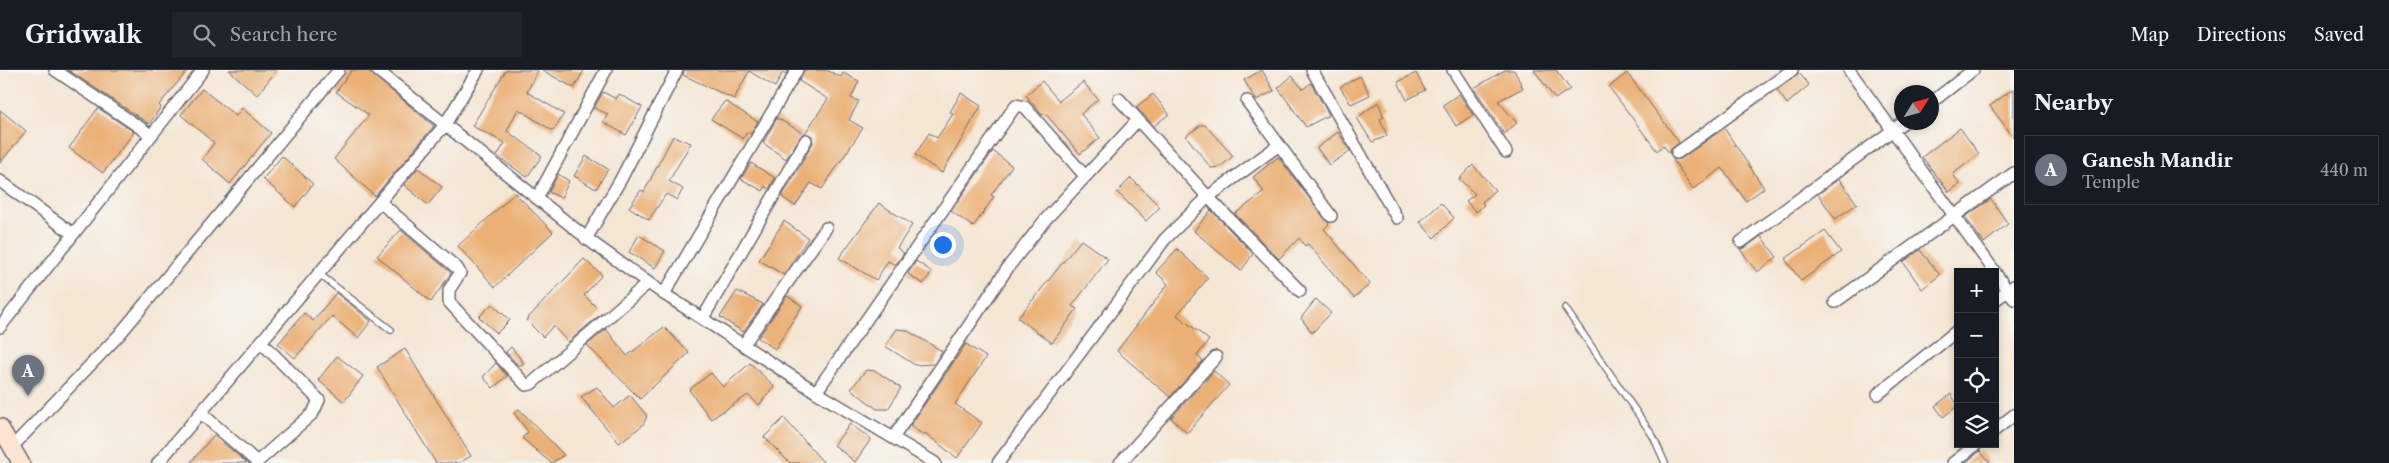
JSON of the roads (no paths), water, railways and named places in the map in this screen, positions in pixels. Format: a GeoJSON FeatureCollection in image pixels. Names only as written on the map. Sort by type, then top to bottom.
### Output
{"type":"FeatureCollection","features":[{"type":"Feature","properties":{"kind":"street"},"geometry":{"type":"LineString","coordinates":[[55,70],[151,135]]}},
{"type":"Feature","properties":{"kind":"street"},"geometry":{"type":"LineString","coordinates":[[12,447],[57,403],[119,335],[339,70]]}},
{"type":"Feature","properties":{"kind":"street"},"geometry":{"type":"LineString","coordinates":[[377,70],[391,75],[444,126],[537,198],[586,239],[664,294],[816,392],[935,463]]}},
{"type":"Feature","properties":{"kind":"street"},"geometry":{"type":"LineString","coordinates":[[158,463],[444,126],[478,70]]}},
{"type":"Feature","properties":{"kind":"street"},"geometry":{"type":"LineString","coordinates":[[537,198],[606,70]]}},
{"type":"Feature","properties":{"kind":"street"},"geometry":{"type":"LineString","coordinates":[[586,239],[621,179],[677,70]]}},
{"type":"Feature","properties":{"kind":"street"},"geometry":{"type":"LineString","coordinates":[[664,294],[797,70]]}},
{"type":"Feature","properties":{"kind":"street"},"geometry":{"type":"LineString","coordinates":[[1312,70],[1397,218]]}},
{"type":"Feature","properties":{"kind":"street"},"geometry":{"type":"LineString","coordinates":[[1453,70],[1506,152]]}},
{"type":"Feature","properties":{"kind":"street"},"geometry":{"type":"LineString","coordinates":[[1677,153],[1792,70]]}},
{"type":"Feature","properties":{"kind":"street"},"geometry":{"type":"LineString","coordinates":[[1849,70],[1992,268]]}},
{"type":"Feature","properties":{"kind":"street"},"geometry":{"type":"LineString","coordinates":[[1939,97],[1973,70]]}},
{"type":"Feature","properties":{"kind":"street"},"geometry":{"type":"LineString","coordinates":[[0,327],[201,71]]}},
{"type":"Feature","properties":{"kind":"street"},"geometry":{"type":"LineString","coordinates":[[1119,98],[1208,197],[1300,291]]}},
{"type":"Feature","properties":{"kind":"street"},"geometry":{"type":"LineString","coordinates":[[1247,101],[1331,216]]}},
{"type":"Feature","properties":{"kind":"street"},"geometry":{"type":"LineString","coordinates":[[816,392],[1016,105],[1025,107],[1085,176]]}},
{"type":"Feature","properties":{"kind":"street"},"geometry":{"type":"LineString","coordinates":[[893,438],[1009,266],[1045,220],[1137,120]]}},
{"type":"Feature","properties":{"kind":"street"},"geometry":{"type":"LineString","coordinates":[[1740,242],[1893,130]]}},
{"type":"Feature","properties":{"kind":"street"},"geometry":{"type":"LineString","coordinates":[[703,318],[806,140]]}},
{"type":"Feature","properties":{"kind":"street"},"geometry":{"type":"LineString","coordinates":[[998,463],[1165,239],[1208,197],[1279,145]]}},
{"type":"Feature","properties":{"kind":"street"},"geometry":{"type":"LineString","coordinates":[[1835,302],[2014,173]]}},
{"type":"Feature","properties":{"kind":"street"},"geometry":{"type":"LineString","coordinates":[[0,180],[72,233]]}},
{"type":"Feature","properties":{"kind":"street"},"geometry":{"type":"LineString","coordinates":[[380,202],[457,268],[460,273],[448,290],[448,302],[526,385],[531,384],[648,282]]}},
{"type":"Feature","properties":{"kind":"street"},"geometry":{"type":"LineString","coordinates":[[744,344],[826,228]]}},
{"type":"Feature","properties":{"kind":"street"},"geometry":{"type":"LineString","coordinates":[[1999,276],[2012,291],[1999,298]]}},
{"type":"Feature","properties":{"kind":"street"},"geometry":{"type":"LineString","coordinates":[[1878,394],[1954,333]]}},
{"type":"Feature","properties":{"kind":"street"},"geometry":{"type":"LineString","coordinates":[[201,413],[257,462],[313,413],[319,400],[261,342]]}},
{"type":"Feature","properties":{"kind":"street"},"geometry":{"type":"LineString","coordinates":[[1120,463],[1216,357]]}},
{"type":"Feature","properties":{"kind":"street"},"geometry":{"type":"LineString","coordinates":[[1999,427],[2014,415]]}},
{"type":"Feature","properties":{"kind":"street"},"geometry":{"type":"LineString","coordinates":[[0,427],[21,463]]}},
{"type":"Feature","properties":{"kind":"street"},"geometry":{"type":"LineString","coordinates":[[1953,463],[1972,448]]}},
{"type":"Feature","properties":{"kind":"lane"},"geometry":{"type":"LineString","coordinates":[[318,274],[391,330]]}},
{"type":"Feature","properties":{"kind":"lane"},"geometry":{"type":"LineString","coordinates":[[1565,308],[1653,436],[1665,463]]}},
{"type":"Feature","properties":{"kind":"place","name":"Ganesh Mandir"},"geometry":{"type":"Point","coordinates":[28,396]}}]}
